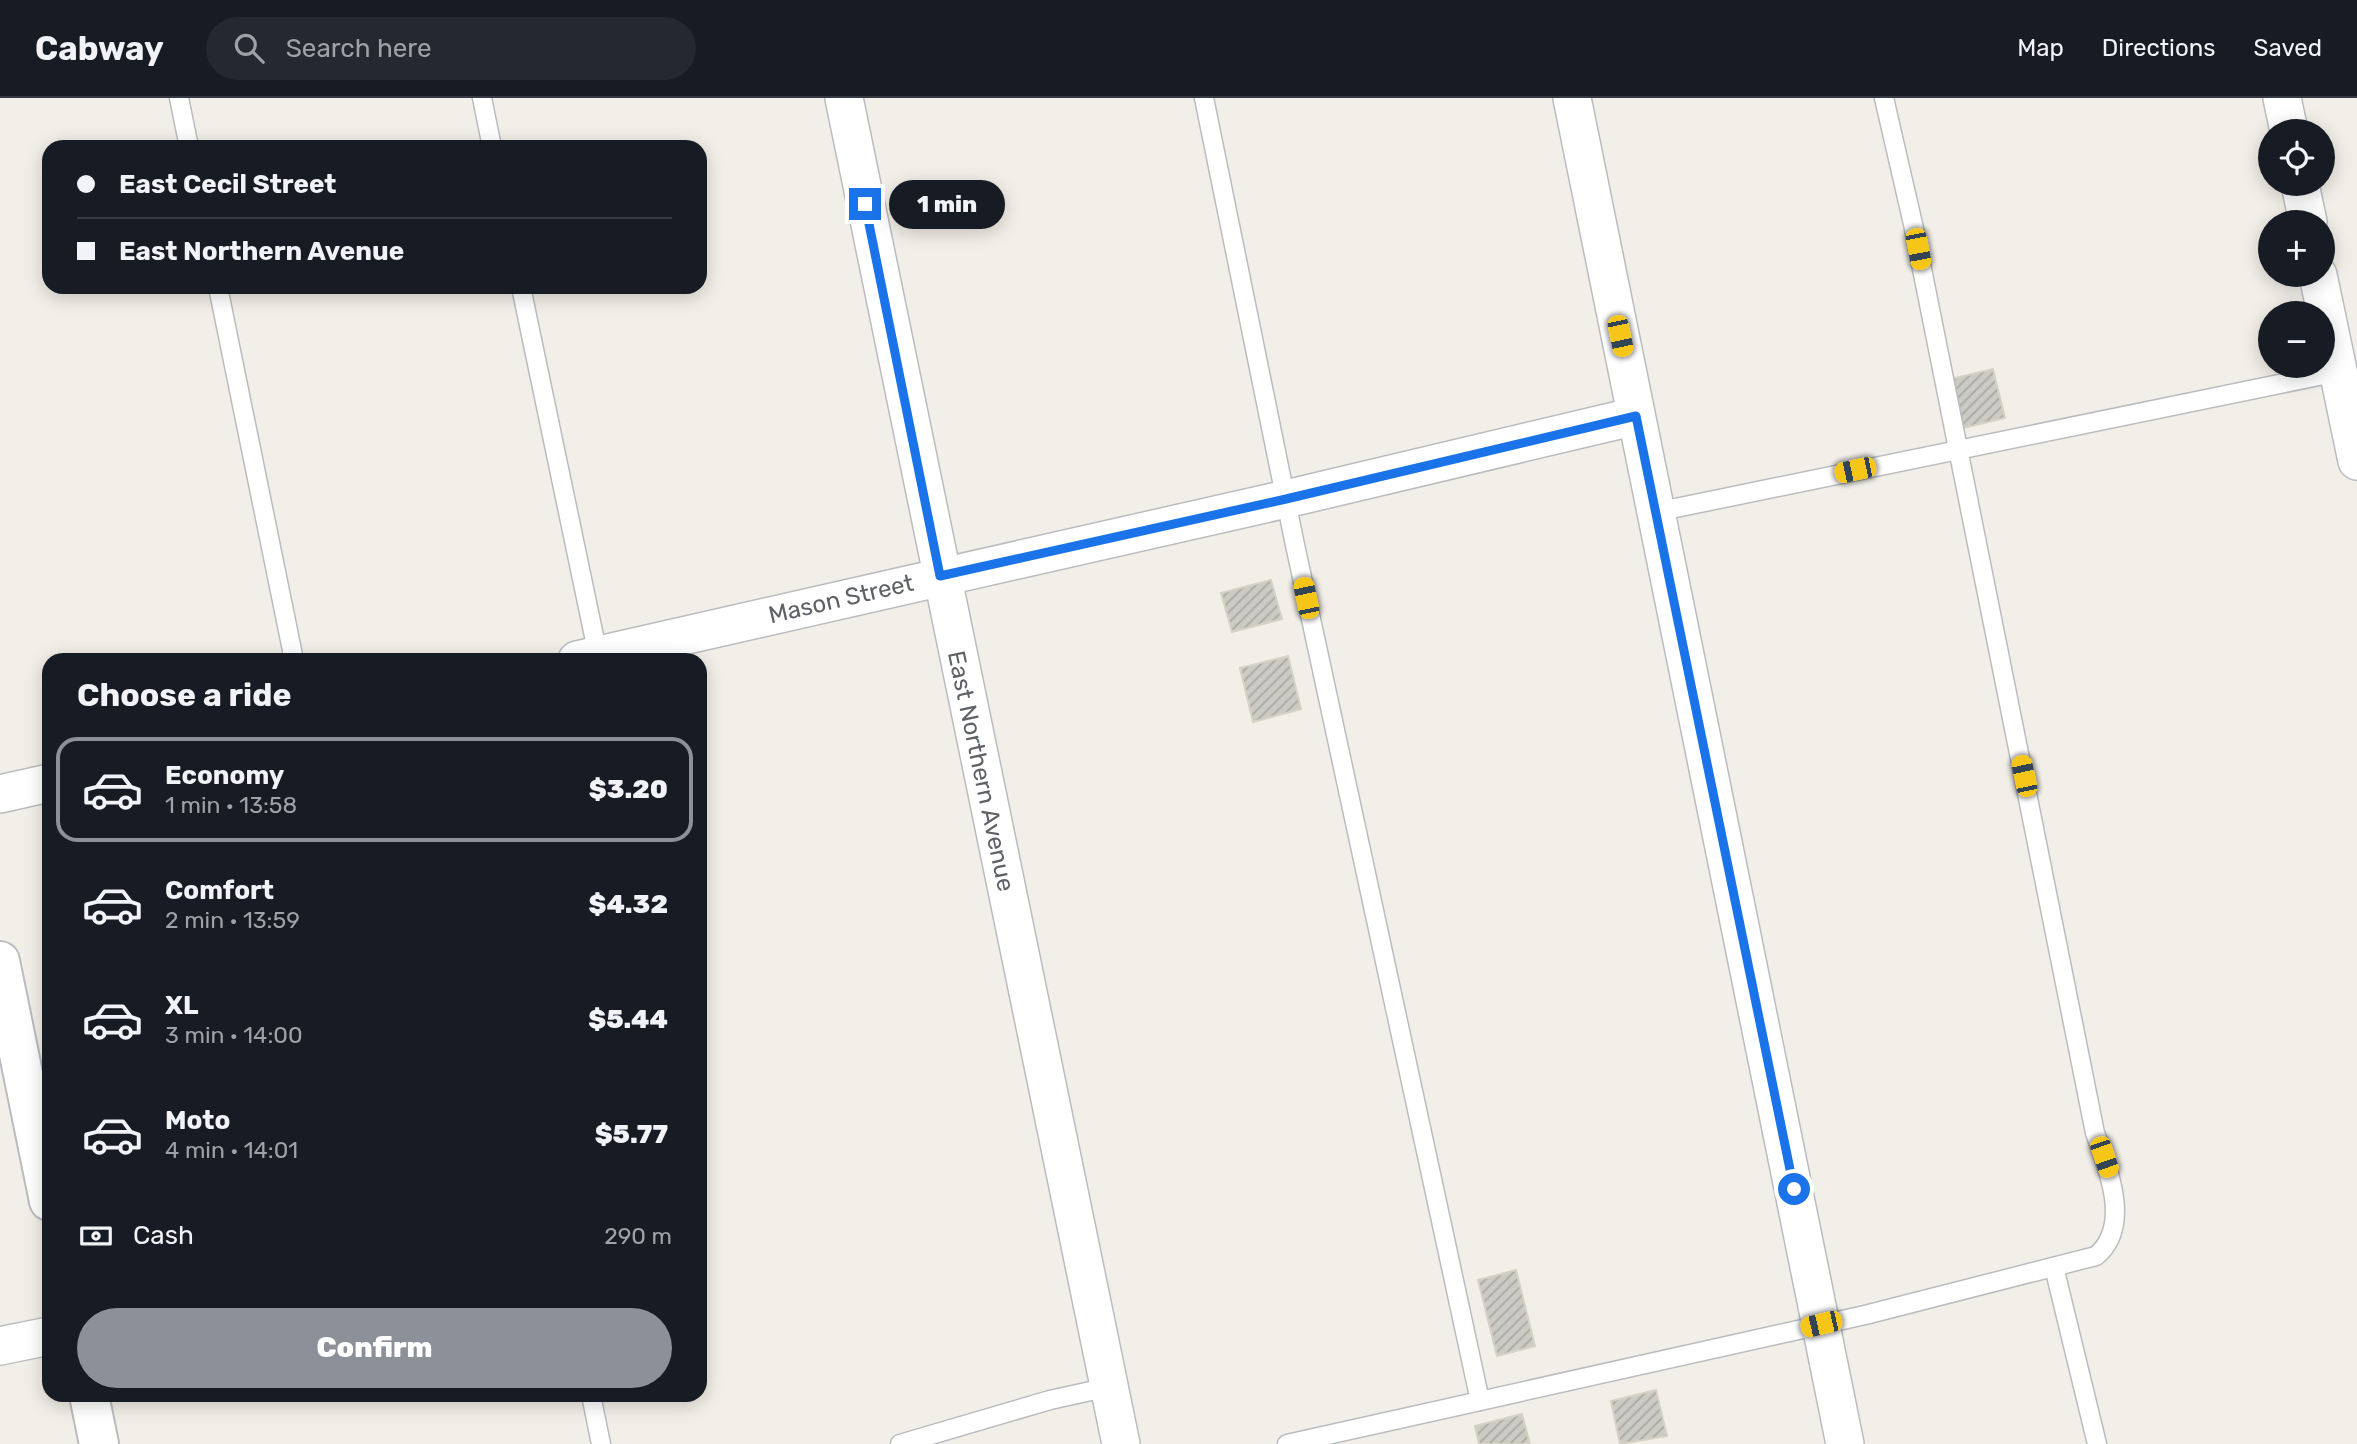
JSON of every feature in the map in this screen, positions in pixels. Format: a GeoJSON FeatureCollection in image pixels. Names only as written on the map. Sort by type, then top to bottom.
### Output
{"type":"FeatureCollection","features":[{"type":"Feature","properties":{"kind":"street","name":"East Northern Avenue"},"geometry":{"type":"LineString","coordinates":[[844,98],[940,576],[1121,1444]]}},
{"type":"Feature","properties":{"kind":"street"},"geometry":{"type":"LineString","coordinates":[[1572,98],[1845,1444]]}},
{"type":"Feature","properties":{"kind":"street"},"geometry":{"type":"LineString","coordinates":[[2282,98],[2286,119]]}},
{"type":"Feature","properties":{"kind":"street"},"geometry":{"type":"LineString","coordinates":[[2320,287],[2338,372],[2351,408],[2357,461]]}},
{"type":"Feature","properties":{"kind":"street","name":"Mason Street"},"geometry":{"type":"LineString","coordinates":[[612,653],[1636,416]]}},
{"type":"Feature","properties":{"kind":"street"},"geometry":{"type":"LineString","coordinates":[[0,794],[42,785]]}},
{"type":"Feature","properties":{"kind":"street"},"geometry":{"type":"LineString","coordinates":[[0,961],[42,1167]]}},
{"type":"Feature","properties":{"kind":"street"},"geometry":{"type":"LineString","coordinates":[[0,1346],[42,1337]]}},
{"type":"Feature","properties":{"kind":"street"},"geometry":{"type":"LineString","coordinates":[[90,1402],[99,1444]]}},
{"type":"Feature","properties":{"kind":"lane"},"geometry":{"type":"LineString","coordinates":[[179,98],[188,140]]}},
{"type":"Feature","properties":{"kind":"lane"},"geometry":{"type":"LineString","coordinates":[[482,98],[491,140]]}},
{"type":"Feature","properties":{"kind":"lane"},"geometry":{"type":"LineString","coordinates":[[1204,98],[1286,499],[1480,1401]]}},
{"type":"Feature","properties":{"kind":"lane"},"geometry":{"type":"LineString","coordinates":[[1287,1444],[1821,1324],[2096,1256],[2107,1248],[2114,1220],[2113,1182],[2095,1133],[1958,448],[1884,98]]}},
{"type":"Feature","properties":{"kind":"lane"},"geometry":{"type":"LineString","coordinates":[[219,294],[293,653]]}},
{"type":"Feature","properties":{"kind":"lane"},"geometry":{"type":"LineString","coordinates":[[522,294],[590,653]]}},
{"type":"Feature","properties":{"kind":"lane"},"geometry":{"type":"LineString","coordinates":[[1656,512],[2338,372]]}},
{"type":"Feature","properties":{"kind":"lane"},"geometry":{"type":"LineString","coordinates":[[2054,1267],[2097,1444]]}},
{"type":"Feature","properties":{"kind":"lane"},"geometry":{"type":"LineString","coordinates":[[900,1444],[1050,1400],[1109,1387]]}},
{"type":"Feature","properties":{"kind":"lane"},"geometry":{"type":"LineString","coordinates":[[592,1402],[601,1444]]}},
{"type":"Feature","properties":{"kind":"building"},"geometry":{"type":"Polygon","coordinates":[[[1993,369],[2005,418],[1963,428],[1951,379],[1993,369]]]}},
{"type":"Feature","properties":{"kind":"building"},"geometry":{"type":"Polygon","coordinates":[[[1271,580],[1282,619],[1232,632],[1221,593],[1271,580]]]}},
{"type":"Feature","properties":{"kind":"building"},"geometry":{"type":"Polygon","coordinates":[[[1288,656],[1301,709],[1253,722],[1240,668],[1288,656]]]}},
{"type":"Feature","properties":{"kind":"building"},"geometry":{"type":"Polygon","coordinates":[[[1516,1270],[1535,1346],[1497,1356],[1478,1280],[1516,1270]]]}},
{"type":"Feature","properties":{"kind":"building"},"geometry":{"type":"Polygon","coordinates":[[[1656,1390],[1667,1436],[1620,1444],[1611,1401],[1656,1390]]]}},
{"type":"Feature","properties":{"kind":"building"},"geometry":{"type":"Polygon","coordinates":[[[1522,1414],[1530,1444],[1479,1444],[1475,1426],[1522,1414]]]}},
{"type":"Feature","properties":{"kind":"route"},"geometry":{"type":"LineString","coordinates":[[865,204],[940,576],[1286,499],[1636,416],[1794,1189]]}}]}
